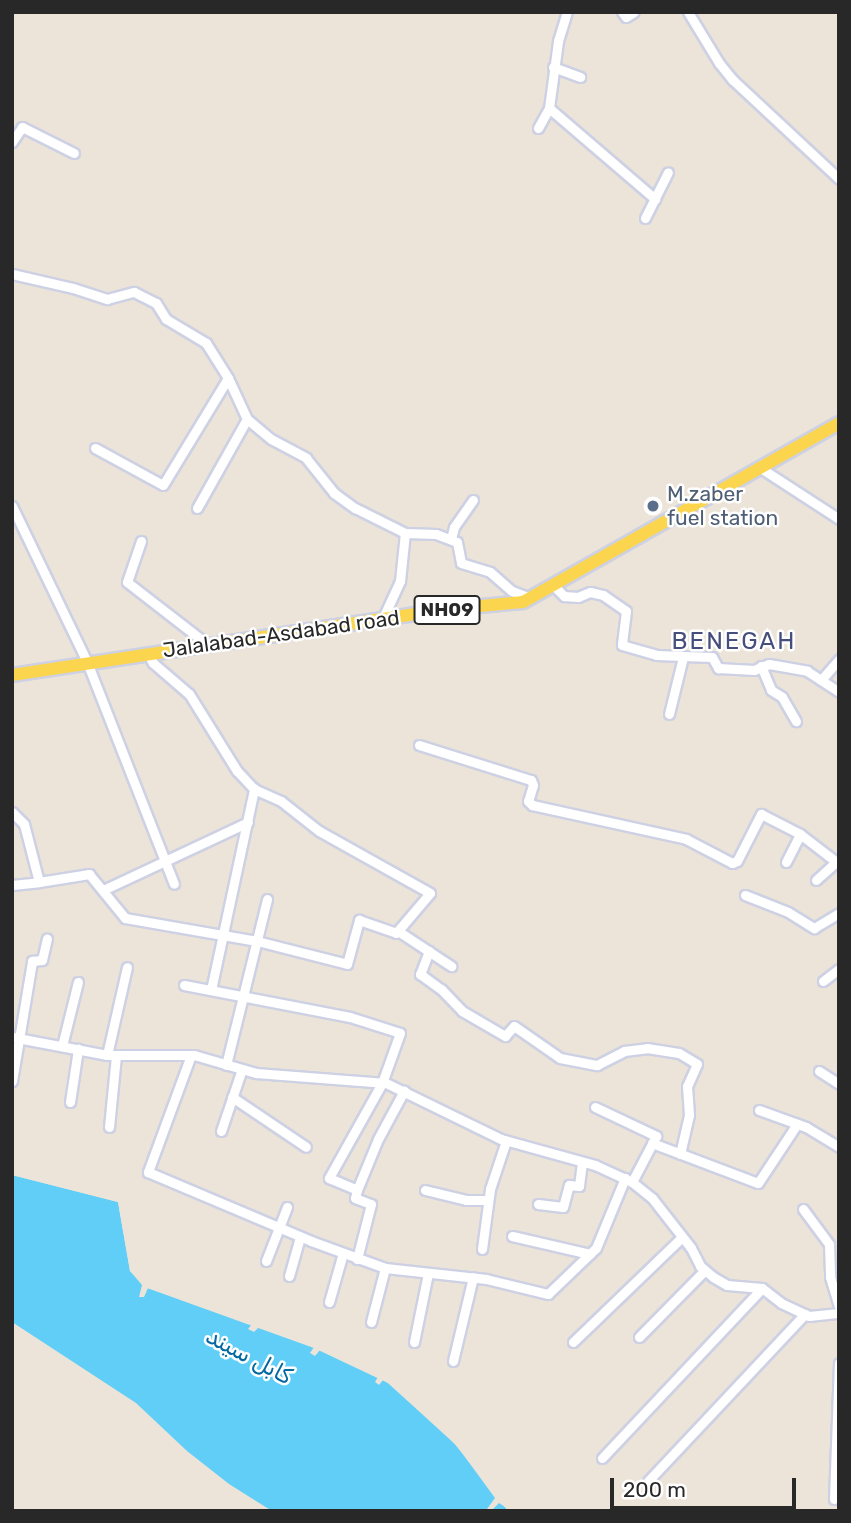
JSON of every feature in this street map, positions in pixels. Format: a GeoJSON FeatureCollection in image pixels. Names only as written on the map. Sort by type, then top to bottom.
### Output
{"type":"FeatureCollection","features":[{"type":"Feature","properties":{"kind":"main road","name":"Jalalabad-Asdabad road"},"geometry":{"type":"LineString","coordinates":[[12,675],[207,644],[523,602],[839,423]]}},
{"type":"Feature","properties":{"kind":"street"},"geometry":{"type":"LineString","coordinates":[[538,128],[549,108],[558,41],[568,12]]}},
{"type":"Feature","properties":{"kind":"street"},"geometry":{"type":"LineString","coordinates":[[622,12],[626,17],[634,12]]}},
{"type":"Feature","properties":{"kind":"street"},"geometry":{"type":"LineString","coordinates":[[688,12],[719,63],[733,80],[839,178]]}},
{"type":"Feature","properties":{"kind":"street"},"geometry":{"type":"LineString","coordinates":[[554,67],[580,78]]}},
{"type":"Feature","properties":{"kind":"street"},"geometry":{"type":"LineString","coordinates":[[549,108],[655,199]]}},
{"type":"Feature","properties":{"kind":"street"},"geometry":{"type":"LineString","coordinates":[[12,142],[22,127],[74,153]]}},
{"type":"Feature","properties":{"kind":"street"},"geometry":{"type":"LineString","coordinates":[[645,218],[668,172]]}},
{"type":"Feature","properties":{"kind":"street"},"geometry":{"type":"LineString","coordinates":[[12,274],[107,299],[134,292],[156,303],[166,319],[206,344],[228,378],[247,419],[271,439],[306,458],[321,479],[355,508],[405,533],[436,534],[460,544],[461,563],[490,572],[512,591],[530,598]]}},
{"type":"Feature","properties":{"kind":"street"},"geometry":{"type":"LineString","coordinates":[[95,448],[163,485],[228,378]]}},
{"type":"Feature","properties":{"kind":"street"},"geometry":{"type":"LineString","coordinates":[[197,508],[247,419]]}},
{"type":"Feature","properties":{"kind":"street"},"geometry":{"type":"LineString","coordinates":[[762,469],[839,519]]}},
{"type":"Feature","properties":{"kind":"street"},"geometry":{"type":"LineString","coordinates":[[451,540],[454,527],[473,500]]}},
{"type":"Feature","properties":{"kind":"street"},"geometry":{"type":"LineString","coordinates":[[12,506],[87,662],[174,884]]}},
{"type":"Feature","properties":{"kind":"street"},"geometry":{"type":"LineString","coordinates":[[382,620],[400,581],[405,533]]}},
{"type":"Feature","properties":{"kind":"street"},"geometry":{"type":"LineString","coordinates":[[141,541],[127,582],[207,644]]}},
{"type":"Feature","properties":{"kind":"street"},"geometry":{"type":"LineString","coordinates":[[553,585],[564,596],[578,597],[590,592],[603,595],[626,611],[622,645],[656,654],[712,657],[718,668],[754,670],[769,664],[807,671],[839,692]]}},
{"type":"Feature","properties":{"kind":"street"},"geometry":{"type":"LineString","coordinates":[[12,885],[89,874],[125,918],[257,942],[347,964],[359,919],[396,933],[430,893],[319,831],[281,801],[254,789],[237,771],[189,694],[153,663],[148,654]]}},
{"type":"Feature","properties":{"kind":"street"},"geometry":{"type":"LineString","coordinates":[[669,714],[683,657]]}},
{"type":"Feature","properties":{"kind":"street"},"geometry":{"type":"LineString","coordinates":[[821,680],[839,659]]}},
{"type":"Feature","properties":{"kind":"street"},"geometry":{"type":"LineString","coordinates":[[761,666],[772,691],[782,697],[796,721]]}},
{"type":"Feature","properties":{"kind":"street"},"geometry":{"type":"LineString","coordinates":[[419,745],[531,780],[533,785],[528,801],[532,805],[686,839],[732,863],[737,861],[761,814],[800,834],[837,863],[816,880]]}},
{"type":"Feature","properties":{"kind":"street"},"geometry":{"type":"LineString","coordinates":[[211,990],[254,789]]}},
{"type":"Feature","properties":{"kind":"street"},"geometry":{"type":"LineString","coordinates":[[12,812],[24,824],[39,882]]}},
{"type":"Feature","properties":{"kind":"street"},"geometry":{"type":"LineString","coordinates":[[103,890],[248,821]]}},
{"type":"Feature","properties":{"kind":"street"},"geometry":{"type":"LineString","coordinates":[[786,862],[800,834]]}},
{"type":"Feature","properties":{"kind":"street"},"geometry":{"type":"LineString","coordinates":[[745,895],[788,912],[814,928],[839,913]]}},
{"type":"Feature","properties":{"kind":"street"},"geometry":{"type":"LineString","coordinates":[[226,1065],[267,899]]}},
{"type":"Feature","properties":{"kind":"street"},"geometry":{"type":"LineString","coordinates":[[398,930],[451,966]]}},
{"type":"Feature","properties":{"kind":"street"},"geometry":{"type":"LineString","coordinates":[[12,1081],[15,1037],[32,961],[42,960],[47,939]]}},
{"type":"Feature","properties":{"kind":"street"},"geometry":{"type":"LineString","coordinates":[[429,951],[419,974],[441,989],[462,1011],[505,1036],[514,1026],[560,1058],[597,1065],[624,1051],[647,1048],[679,1053],[697,1064],[687,1086],[689,1115],[680,1154]]}},
{"type":"Feature","properties":{"kind":"street"},"geometry":{"type":"LineString","coordinates":[[109,1127],[111,1056],[127,967]]}},
{"type":"Feature","properties":{"kind":"street"},"geometry":{"type":"LineString","coordinates":[[823,981],[839,970]]}},
{"type":"Feature","properties":{"kind":"street"},"geometry":{"type":"LineString","coordinates":[[62,1046],[78,982]]}},
{"type":"Feature","properties":{"kind":"street"},"geometry":{"type":"LineString","coordinates":[[184,985],[350,1017],[400,1032],[382,1083],[329,1178],[357,1190]]}},
{"type":"Feature","properties":{"kind":"street"},"geometry":{"type":"LineString","coordinates":[[15,1037],[111,1056],[191,1055],[256,1073],[382,1083],[506,1141],[582,1162],[628,1180],[652,1198],[704,1271],[727,1285],[742,1284],[762,1288],[781,1303],[805,1314],[839,1313]]}},
{"type":"Feature","properties":{"kind":"street"},"geometry":{"type":"LineString","coordinates":[[70,1102],[78,1049]]}},
{"type":"Feature","properties":{"kind":"street"},"geometry":{"type":"LineString","coordinates":[[191,1055],[148,1172],[300,1237],[384,1268],[473,1277],[548,1294],[596,1248],[628,1180],[656,1136],[595,1107]]}},
{"type":"Feature","properties":{"kind":"street"},"geometry":{"type":"LineString","coordinates":[[221,1130],[242,1069]]}},
{"type":"Feature","properties":{"kind":"street"},"geometry":{"type":"LineString","coordinates":[[819,1071],[839,1084]]}},
{"type":"Feature","properties":{"kind":"street"},"geometry":{"type":"LineString","coordinates":[[357,1259],[371,1204],[355,1198],[357,1190],[404,1091]]}},
{"type":"Feature","properties":{"kind":"street"},"geometry":{"type":"LineString","coordinates":[[232,1097],[306,1147]]}},
{"type":"Feature","properties":{"kind":"street"},"geometry":{"type":"LineString","coordinates":[[759,1110],[797,1124],[839,1147]]}},
{"type":"Feature","properties":{"kind":"street"},"geometry":{"type":"LineString","coordinates":[[652,1143],[758,1183],[797,1124]]}},
{"type":"Feature","properties":{"kind":"street"},"geometry":{"type":"LineString","coordinates":[[482,1249],[488,1200],[506,1141]]}},
{"type":"Feature","properties":{"kind":"street"},"geometry":{"type":"LineString","coordinates":[[538,1204],[563,1206],[569,1185],[579,1186],[582,1162]]}},
{"type":"Feature","properties":{"kind":"street"},"geometry":{"type":"LineString","coordinates":[[425,1190],[466,1200],[488,1200]]}},
{"type":"Feature","properties":{"kind":"street"},"geometry":{"type":"LineString","coordinates":[[266,1261],[287,1206]]}},
{"type":"Feature","properties":{"kind":"street"},"geometry":{"type":"LineString","coordinates":[[803,1209],[829,1244],[830,1277],[839,1306]]}},
{"type":"Feature","properties":{"kind":"street"},"geometry":{"type":"LineString","coordinates":[[512,1236],[590,1254]]}},
{"type":"Feature","properties":{"kind":"street"},"geometry":{"type":"LineString","coordinates":[[289,1276],[300,1237]]}},
{"type":"Feature","properties":{"kind":"street"},"geometry":{"type":"LineString","coordinates":[[573,1342],[682,1237]]}},
{"type":"Feature","properties":{"kind":"street"},"geometry":{"type":"LineString","coordinates":[[328,1302],[343,1253]]}},
{"type":"Feature","properties":{"kind":"street"},"geometry":{"type":"LineString","coordinates":[[371,1322],[384,1268]]}},
{"type":"Feature","properties":{"kind":"street"},"geometry":{"type":"LineString","coordinates":[[639,1337],[704,1271]]}},
{"type":"Feature","properties":{"kind":"street"},"geometry":{"type":"LineString","coordinates":[[414,1342],[428,1273]]}},
{"type":"Feature","properties":{"kind":"street"},"geometry":{"type":"LineString","coordinates":[[453,1361],[473,1277]]}},
{"type":"Feature","properties":{"kind":"street"},"geometry":{"type":"LineString","coordinates":[[602,1458],[762,1288]]}},
{"type":"Feature","properties":{"kind":"street"},"geometry":{"type":"LineString","coordinates":[[648,1481],[805,1314]]}},
{"type":"Feature","properties":{"kind":"street"},"geometry":{"type":"LineString","coordinates":[[834,1499],[839,1363]]}},
{"type":"Feature","properties":{"kind":"water","name":"کابل سيند"},"geometry":{"type":"Polygon","coordinates":[[[12,1175],[118,1202],[130,1271],[147,1288],[314,1348],[388,1383],[450,1438],[508,1511],[272,1511],[229,1484],[187,1451],[136,1403],[12,1322],[12,1175]]]}},
{"type":"Feature","properties":{"kind":"pier"},"geometry":{"type":"Polygon","coordinates":[[[13,1172],[120,1200],[125,1208],[133,1270],[144,1282],[316,1344],[390,1380],[453,1436],[511,1511],[499,1503],[492,1510],[487,1509],[495,1498],[457,1446],[388,1383],[383,1380],[379,1385],[375,1382],[378,1377],[320,1350],[315,1356],[310,1353],[314,1347],[259,1327],[254,1332],[248,1329],[252,1324],[239,1319],[148,1288],[144,1297],[139,1297],[142,1285],[130,1271],[118,1202],[12,1175],[13,1172]]]}},
{"type":"Feature","properties":{"kind":"place","name":"M.zaber fuel station"},"geometry":{"type":"Point","coordinates":[653,506]}},
{"type":"Feature","properties":{"kind":"district","name":"BENEGAH"},"geometry":{"type":"Point","coordinates":[734,642]}}]}
